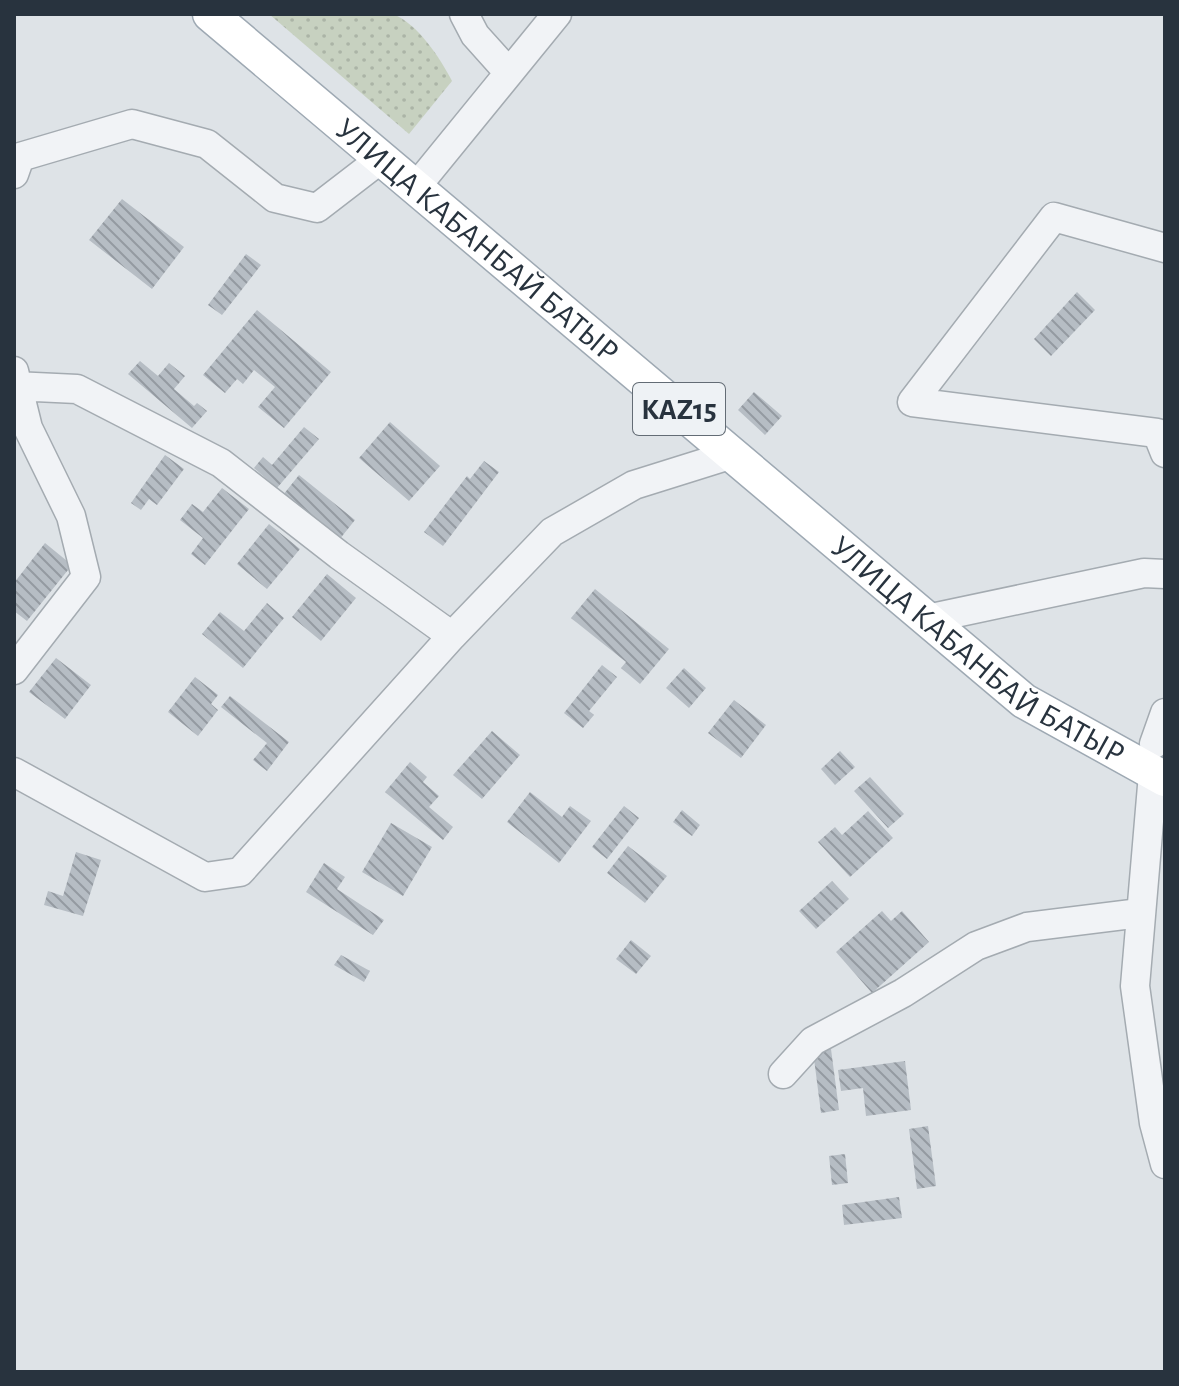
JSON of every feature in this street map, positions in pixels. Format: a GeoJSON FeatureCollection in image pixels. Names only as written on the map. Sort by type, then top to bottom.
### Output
{"type":"FeatureCollection","features":[{"type":"Feature","properties":{"kind":"main road","name":"УЛИЦА КАБАНБАЙ БАТЫР"},"geometry":{"type":"LineString","coordinates":[[210,14],[1024,701],[1157,766]]}},
{"type":"Feature","properties":{"kind":"street"},"geometry":{"type":"LineString","coordinates":[[464,14],[475,35],[509,73]]}},
{"type":"Feature","properties":{"kind":"street"},"geometry":{"type":"LineString","coordinates":[[416,187],[557,14]]}},
{"type":"Feature","properties":{"kind":"street"},"geometry":{"type":"LineString","coordinates":[[14,174],[20,157],[132,124],[207,144],[275,198],[317,208],[382,158]]}},
{"type":"Feature","properties":{"kind":"street"},"geometry":{"type":"LineString","coordinates":[[1165,248],[1054,217],[912,402],[1157,433],[1165,453]]}},
{"type":"Feature","properties":{"kind":"street"},"geometry":{"type":"LineString","coordinates":[[14,670],[86,577],[71,516],[28,428],[14,381],[77,389],[221,463],[339,555],[452,636]]}},
{"type":"Feature","properties":{"kind":"street"},"geometry":{"type":"LineString","coordinates":[[14,772],[205,877],[240,872],[452,636],[552,532],[634,485],[733,454]]}},
{"type":"Feature","properties":{"kind":"street"},"geometry":{"type":"LineString","coordinates":[[927,619],[1144,573],[1165,574]]}},
{"type":"Feature","properties":{"kind":"street"},"geometry":{"type":"LineString","coordinates":[[1165,713],[1140,913],[1135,986],[1154,1123],[1165,1164]]}},
{"type":"Feature","properties":{"kind":"street"},"geometry":{"type":"LineString","coordinates":[[783,1074],[813,1041],[903,993],[976,946],[1027,927],[1140,913]]}},
{"type":"Feature","properties":{"kind":"green space"},"geometry":{"type":"Polygon","coordinates":[[[269,14],[393,14],[411,25],[435,52],[452,81],[409,134],[269,14]]]}},
{"type":"Feature","properties":{"kind":"building"},"geometry":{"type":"Polygon","coordinates":[[[122,199],[184,247],[152,289],[89,240],[122,199]]]}},
{"type":"Feature","properties":{"kind":"building"},"geometry":{"type":"Polygon","coordinates":[[[246,254],[261,265],[222,315],[208,305],[246,254]]]}},
{"type":"Feature","properties":{"kind":"building"},"geometry":{"type":"Polygon","coordinates":[[[1077,292],[1095,310],[1051,356],[1034,339],[1077,292]]]}},
{"type":"Feature","properties":{"kind":"building"},"geometry":{"type":"Polygon","coordinates":[[[257,310],[331,372],[284,428],[258,407],[275,387],[254,370],[243,384],[237,379],[225,393],[203,375],[257,310]]]}},
{"type":"Feature","properties":{"kind":"building"},"geometry":{"type":"Polygon","coordinates":[[[140,361],[158,376],[169,363],[185,376],[174,389],[194,406],[197,403],[207,411],[192,428],[128,374],[140,361]]]}},
{"type":"Feature","properties":{"kind":"building"},"geometry":{"type":"Polygon","coordinates":[[[754,392],[782,416],[765,435],[738,410],[754,392]]]}},
{"type":"Feature","properties":{"kind":"building"},"geometry":{"type":"Polygon","coordinates":[[[390,422],[440,466],[409,501],[359,458],[390,422]]]}},
{"type":"Feature","properties":{"kind":"building"},"geometry":{"type":"Polygon","coordinates":[[[304,427],[319,439],[277,488],[254,468],[263,457],[272,465],[304,427]]]}},
{"type":"Feature","properties":{"kind":"building"},"geometry":{"type":"Polygon","coordinates":[[[165,455],[184,469],[157,505],[149,499],[141,510],[131,503],[165,455]]]}},
{"type":"Feature","properties":{"kind":"building"},"geometry":{"type":"Polygon","coordinates":[[[484,461],[499,472],[443,546],[424,532],[467,476],[470,479],[484,461]]]}},
{"type":"Feature","properties":{"kind":"building"},"geometry":{"type":"Polygon","coordinates":[[[299,475],[355,520],[339,540],[283,495],[299,475]]]}},
{"type":"Feature","properties":{"kind":"building"},"geometry":{"type":"Polygon","coordinates":[[[222,488],[249,509],[205,565],[191,554],[203,538],[180,520],[192,504],[203,512],[222,488]]]}},
{"type":"Feature","properties":{"kind":"building"},"geometry":{"type":"Polygon","coordinates":[[[269,524],[300,549],[267,589],[237,564],[269,524]]]}},
{"type":"Feature","properties":{"kind":"building"},"geometry":{"type":"Polygon","coordinates":[[[45,543],[72,565],[27,621],[14,611],[14,583],[45,543]]]}},
{"type":"Feature","properties":{"kind":"building"},"geometry":{"type":"Polygon","coordinates":[[[327,574],[356,598],[321,641],[292,617],[327,574]]]}},
{"type":"Feature","properties":{"kind":"building"},"geometry":{"type":"Polygon","coordinates":[[[595,589],[669,649],[640,684],[621,668],[626,662],[571,618],[595,589]]]}},
{"type":"Feature","properties":{"kind":"building"},"geometry":{"type":"Polygon","coordinates":[[[267,603],[284,618],[243,668],[202,634],[220,612],[244,631],[267,603]]]}},
{"type":"Feature","properties":{"kind":"building"},"geometry":{"type":"Polygon","coordinates":[[[56,658],[91,685],[65,719],[29,692],[56,658]]]}},
{"type":"Feature","properties":{"kind":"building"},"geometry":{"type":"Polygon","coordinates":[[[602,665],[617,677],[589,711],[594,715],[583,728],[564,713],[602,665]]]}},
{"type":"Feature","properties":{"kind":"building"},"geometry":{"type":"Polygon","coordinates":[[[684,668],[706,688],[689,708],[666,688],[684,668]]]}},
{"type":"Feature","properties":{"kind":"building"},"geometry":{"type":"Polygon","coordinates":[[[195,677],[218,695],[211,704],[218,710],[198,736],[168,712],[195,677]]]}},
{"type":"Feature","properties":{"kind":"building"},"geometry":{"type":"Polygon","coordinates":[[[230,696],[289,742],[267,771],[253,760],[267,743],[221,707],[230,696]]]}},
{"type":"Feature","properties":{"kind":"building"},"geometry":{"type":"Polygon","coordinates":[[[734,700],[766,725],[741,758],[708,733],[734,700]]]}},
{"type":"Feature","properties":{"kind":"building"},"geometry":{"type":"Polygon","coordinates":[[[492,731],[520,755],[482,799],[453,775],[492,731]]]}},
{"type":"Feature","properties":{"kind":"building"},"geometry":{"type":"Polygon","coordinates":[[[840,751],[855,767],[835,785],[821,769],[840,751]]]}},
{"type":"Feature","properties":{"kind":"building"},"geometry":{"type":"Polygon","coordinates":[[[410,762],[427,777],[423,782],[439,796],[429,807],[453,827],[443,840],[385,792],[410,762]]]}},
{"type":"Feature","properties":{"kind":"building"},"geometry":{"type":"Polygon","coordinates":[[[870,777],[904,814],[888,828],[854,791],[870,777]]]}},
{"type":"Feature","properties":{"kind":"building"},"geometry":{"type":"Polygon","coordinates":[[[530,792],[562,817],[570,806],[591,821],[559,863],[507,822],[530,792]]]}},
{"type":"Feature","properties":{"kind":"building"},"geometry":{"type":"Polygon","coordinates":[[[624,806],[639,818],[607,859],[592,847],[624,806]]]}},
{"type":"Feature","properties":{"kind":"building"},"geometry":{"type":"Polygon","coordinates":[[[682,810],[700,825],[692,836],[673,822],[682,810]]]}},
{"type":"Feature","properties":{"kind":"building"},"geometry":{"type":"Polygon","coordinates":[[[868,811],[893,838],[850,877],[818,842],[835,827],[842,835],[868,811]]]}},
{"type":"Feature","properties":{"kind":"building"},"geometry":{"type":"Polygon","coordinates":[[[391,823],[432,847],[403,896],[362,872],[391,823]]]}},
{"type":"Feature","properties":{"kind":"building"},"geometry":{"type":"Polygon","coordinates":[[[628,846],[667,876],[645,903],[607,873],[628,846]]]}},
{"type":"Feature","properties":{"kind":"building"},"geometry":{"type":"Polygon","coordinates":[[[76,852],[101,860],[83,916],[44,905],[48,891],[63,896],[76,852]]]}},
{"type":"Feature","properties":{"kind":"building"},"geometry":{"type":"Polygon","coordinates":[[[324,863],[345,877],[337,889],[384,920],[373,935],[306,892],[324,863]]]}},
{"type":"Feature","properties":{"kind":"building"},"geometry":{"type":"Polygon","coordinates":[[[832,881],[849,899],[816,929],[799,911],[832,881]]]}},
{"type":"Feature","properties":{"kind":"building"},"geometry":{"type":"Polygon","coordinates":[[[882,911],[891,921],[902,911],[929,942],[872,993],[836,952],[882,911]]]}},
{"type":"Feature","properties":{"kind":"building"},"geometry":{"type":"Polygon","coordinates":[[[631,940],[651,956],[636,974],[616,959],[631,940]]]}},
{"type":"Feature","properties":{"kind":"building"},"geometry":{"type":"Polygon","coordinates":[[[341,955],[370,971],[364,982],[334,965],[341,955]]]}},
{"type":"Feature","properties":{"kind":"building"},"geometry":{"type":"Polygon","coordinates":[[[831,1049],[839,1110],[821,1113],[813,1051],[831,1049]]]}},
{"type":"Feature","properties":{"kind":"building"},"geometry":{"type":"Polygon","coordinates":[[[905,1061],[911,1110],[866,1116],[863,1088],[841,1091],[838,1070],[905,1061]]]}},
{"type":"Feature","properties":{"kind":"building"},"geometry":{"type":"Polygon","coordinates":[[[928,1126],[936,1186],[917,1189],[909,1129],[928,1126]]]}},
{"type":"Feature","properties":{"kind":"building"},"geometry":{"type":"Polygon","coordinates":[[[845,1154],[848,1183],[832,1185],[829,1156],[845,1154]]]}},
{"type":"Feature","properties":{"kind":"building"},"geometry":{"type":"Polygon","coordinates":[[[899,1197],[902,1218],[844,1225],[842,1205],[899,1197]]]}}]}
